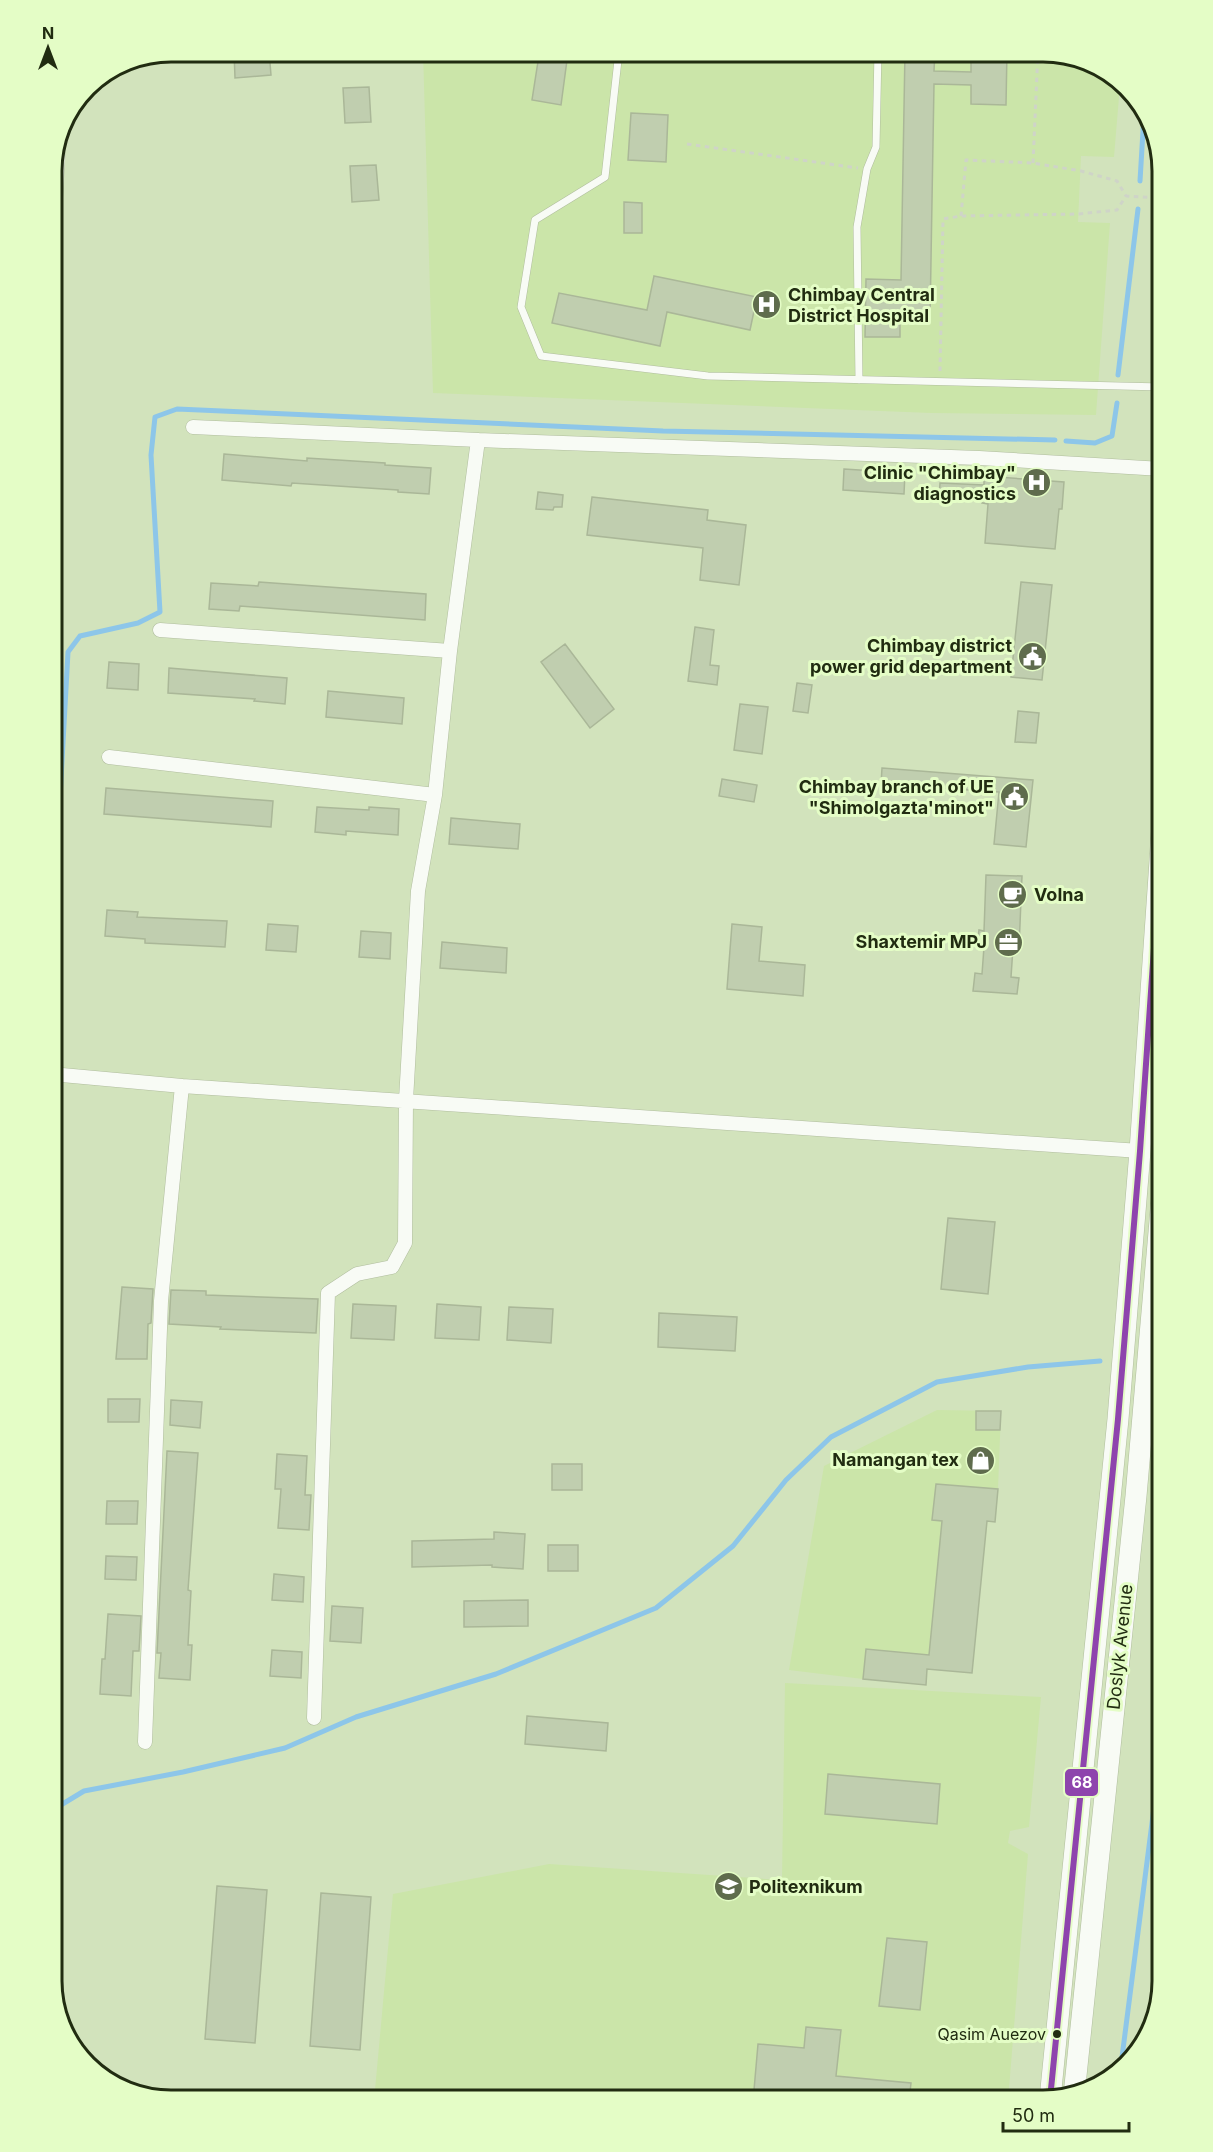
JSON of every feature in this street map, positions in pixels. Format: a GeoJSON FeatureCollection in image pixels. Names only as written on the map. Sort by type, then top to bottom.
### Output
{"type":"FeatureCollection","features":[{"type":"Feature","properties":{"kind":"main road","name":"Doslyk Avenue"},"geometry":{"type":"LineString","coordinates":[[1051,2090],[1118,1419],[1152,977]]}},
{"type":"Feature","properties":{"kind":"main road","name":"Doslyk Avenue"},"geometry":{"type":"LineString","coordinates":[[1075,2086],[1136,1496],[1152,1313]]}},
{"type":"Feature","properties":{"kind":"street"},"geometry":{"type":"LineString","coordinates":[[193,427],[979,458],[1152,468]]}},
{"type":"Feature","properties":{"kind":"street"},"geometry":{"type":"LineString","coordinates":[[314,1718],[328,1293],[357,1274],[392,1267],[405,1243],[406,1100],[418,891],[435,795],[450,651],[478,440]]}},
{"type":"Feature","properties":{"kind":"street"},"geometry":{"type":"LineString","coordinates":[[160,630],[450,651]]}},
{"type":"Feature","properties":{"kind":"street"},"geometry":{"type":"LineString","coordinates":[[109,758],[435,795]]}},
{"type":"Feature","properties":{"kind":"street"},"geometry":{"type":"LineString","coordinates":[[62,1075],[182,1086],[1066,1148],[1140,1151]]}},
{"type":"Feature","properties":{"kind":"street"},"geometry":{"type":"LineString","coordinates":[[145,1742],[161,1301],[182,1086]]}},
{"type":"Feature","properties":{"kind":"lane"},"geometry":{"type":"LineString","coordinates":[[618,62],[604,177],[535,220],[521,307],[541,356],[708,376],[1152,387]]}},
{"type":"Feature","properties":{"kind":"lane"},"geometry":{"type":"LineString","coordinates":[[859,380],[857,227],[867,169],[876,147],[878,62]]}},
{"type":"Feature","properties":{"kind":"path"},"geometry":{"type":"LineString","coordinates":[[1034,163],[1038,62]]}},
{"type":"Feature","properties":{"kind":"path"},"geometry":{"type":"LineString","coordinates":[[687,144],[867,169]]}},
{"type":"Feature","properties":{"kind":"path"},"geometry":{"type":"LineString","coordinates":[[961,216],[966,160],[1034,163],[1081,171],[1117,181],[1126,196]]}},
{"type":"Feature","properties":{"kind":"path"},"geometry":{"type":"LineString","coordinates":[[1126,196],[1152,198]]}},
{"type":"Feature","properties":{"kind":"path"},"geometry":{"type":"LineString","coordinates":[[939,382],[943,219],[961,216],[1078,214],[1117,210],[1126,196]]}},
{"type":"Feature","properties":{"kind":"shaded area","name":"Chimbay Central District Hospital"},"geometry":{"type":"Polygon","coordinates":[[[423,62],[1050,62],[1078,67],[1091,73],[1119,94],[1114,157],[1081,156],[1078,222],[1110,223],[1096,415],[931,413],[433,393],[423,62]]]}},
{"type":"Feature","properties":{"kind":"shaded area"},"geometry":{"type":"Polygon","coordinates":[[[937,1410],[1001,1411],[998,1489],[936,1484],[932,1520],[942,1521],[929,1655],[866,1649],[863,1679],[789,1670],[824,1466],[937,1410]]]}},
{"type":"Feature","properties":{"kind":"shaded area","name":"Politexnikum"},"geometry":{"type":"Polygon","coordinates":[[[785,1683],[1041,1697],[1029,1827],[1010,1831],[1008,1843],[1028,1854],[1009,2090],[375,2090],[393,1894],[549,1864],[782,1880],[785,1683]]]}},
{"type":"Feature","properties":{"kind":"building"},"geometry":{"type":"Polygon","coordinates":[[[234,62],[270,62],[271,75],[235,78],[234,62]]]}},
{"type":"Feature","properties":{"kind":"building"},"geometry":{"type":"Polygon","coordinates":[[[538,62],[567,62],[561,105],[532,100],[538,62]]]}},
{"type":"Feature","properties":{"kind":"building"},"geometry":{"type":"Polygon","coordinates":[[[905,62],[934,62],[934,71],[971,72],[971,62],[1007,62],[1006,105],[971,104],[971,85],[934,84],[930,319],[900,319],[900,337],[865,337],[866,279],[901,280],[905,62]]]}},
{"type":"Feature","properties":{"kind":"building"},"geometry":{"type":"Polygon","coordinates":[[[369,87],[371,122],[345,123],[343,88],[369,87]]]}},
{"type":"Feature","properties":{"kind":"building"},"geometry":{"type":"Polygon","coordinates":[[[631,113],[668,115],[666,162],[628,160],[631,113]]]}},
{"type":"Feature","properties":{"kind":"building"},"geometry":{"type":"Polygon","coordinates":[[[376,165],[379,200],[352,202],[350,166],[376,165]]]}},
{"type":"Feature","properties":{"kind":"building"},"geometry":{"type":"Polygon","coordinates":[[[624,202],[642,203],[642,233],[624,233],[624,202]]]}},
{"type":"Feature","properties":{"kind":"building"},"geometry":{"type":"Polygon","coordinates":[[[654,276],[757,297],[750,330],[667,312],[660,346],[552,323],[559,293],[647,310],[654,276]]]}},
{"type":"Feature","properties":{"kind":"building"},"geometry":{"type":"Polygon","coordinates":[[[224,454],[307,461],[307,458],[385,463],[385,465],[431,468],[429,494],[398,492],[398,490],[292,483],[291,486],[222,480],[224,454]]]}},
{"type":"Feature","properties":{"kind":"building"},"geometry":{"type":"Polygon","coordinates":[[[844,469],[905,473],[904,494],[843,490],[844,469]]]}},
{"type":"Feature","properties":{"kind":"building"},"geometry":{"type":"Polygon","coordinates":[[[984,476],[1064,482],[1055,549],[985,543],[988,504],[982,503],[983,501],[939,499],[940,483],[984,485],[984,476]]]}},
{"type":"Feature","properties":{"kind":"building"},"geometry":{"type":"Polygon","coordinates":[[[538,492],[563,495],[562,507],[554,507],[553,510],[536,509],[538,492]]]}},
{"type":"Feature","properties":{"kind":"building"},"geometry":{"type":"Polygon","coordinates":[[[592,497],[708,510],[707,520],[746,525],[739,585],[700,580],[703,548],[587,535],[592,497]]]}},
{"type":"Feature","properties":{"kind":"building"},"geometry":{"type":"Polygon","coordinates":[[[259,582],[426,594],[425,620],[240,606],[239,611],[209,609],[211,583],[258,586],[259,582]]]}},
{"type":"Feature","properties":{"kind":"building"},"geometry":{"type":"Polygon","coordinates":[[[1021,582],[1052,585],[1042,680],[1011,677],[1021,582]]]}},
{"type":"Feature","properties":{"kind":"building"},"geometry":{"type":"Polygon","coordinates":[[[695,627],[714,630],[710,665],[719,666],[717,685],[688,681],[695,627]]]}},
{"type":"Feature","properties":{"kind":"building"},"geometry":{"type":"Polygon","coordinates":[[[565,644],[614,709],[590,728],[541,662],[565,644]]]}},
{"type":"Feature","properties":{"kind":"building"},"geometry":{"type":"Polygon","coordinates":[[[109,662],[139,664],[138,690],[107,688],[109,662]]]}},
{"type":"Feature","properties":{"kind":"building"},"geometry":{"type":"Polygon","coordinates":[[[169,668],[287,678],[285,704],[254,701],[255,699],[168,693],[169,668]]]}},
{"type":"Feature","properties":{"kind":"building"},"geometry":{"type":"Polygon","coordinates":[[[797,683],[812,685],[808,713],[793,711],[797,683]]]}},
{"type":"Feature","properties":{"kind":"building"},"geometry":{"type":"Polygon","coordinates":[[[328,691],[404,698],[402,724],[326,717],[328,691]]]}},
{"type":"Feature","properties":{"kind":"building"},"geometry":{"type":"Polygon","coordinates":[[[740,704],[768,707],[762,754],[734,750],[740,704]]]}},
{"type":"Feature","properties":{"kind":"building"},"geometry":{"type":"Polygon","coordinates":[[[1018,711],[1039,713],[1036,743],[1015,742],[1018,711]]]}},
{"type":"Feature","properties":{"kind":"building"},"geometry":{"type":"Polygon","coordinates":[[[882,768],[1033,780],[1026,847],[994,844],[999,792],[881,784],[882,768]]]}},
{"type":"Feature","properties":{"kind":"building"},"geometry":{"type":"Polygon","coordinates":[[[722,779],[757,785],[754,802],[719,796],[722,779]]]}},
{"type":"Feature","properties":{"kind":"building"},"geometry":{"type":"Polygon","coordinates":[[[106,788],[273,801],[271,827],[104,814],[106,788]]]}},
{"type":"Feature","properties":{"kind":"building"},"geometry":{"type":"Polygon","coordinates":[[[317,807],[399,809],[398,835],[346,831],[346,835],[315,832],[317,807]]]}},
{"type":"Feature","properties":{"kind":"building"},"geometry":{"type":"Polygon","coordinates":[[[451,818],[520,824],[518,849],[449,844],[451,818]]]}},
{"type":"Feature","properties":{"kind":"building"},"geometry":{"type":"Polygon","coordinates":[[[986,875],[1022,876],[1019,948],[1013,948],[1011,977],[1019,978],[1017,994],[973,991],[975,973],[982,974],[984,947],[977,947],[979,930],[984,931],[986,875]]]}},
{"type":"Feature","properties":{"kind":"building"},"geometry":{"type":"Polygon","coordinates":[[[107,910],[138,912],[137,917],[227,921],[225,947],[145,943],[145,939],[105,936],[107,910]]]}},
{"type":"Feature","properties":{"kind":"building"},"geometry":{"type":"Polygon","coordinates":[[[268,924],[298,926],[296,952],[266,950],[268,924]]]}},
{"type":"Feature","properties":{"kind":"building"},"geometry":{"type":"Polygon","coordinates":[[[732,924],[762,927],[759,961],[805,965],[803,996],[727,989],[732,924]]]}},
{"type":"Feature","properties":{"kind":"building"},"geometry":{"type":"Polygon","coordinates":[[[361,931],[391,933],[390,959],[359,957],[361,931]]]}},
{"type":"Feature","properties":{"kind":"building"},"geometry":{"type":"Polygon","coordinates":[[[442,942],[507,948],[506,973],[440,968],[442,942]]]}},
{"type":"Feature","properties":{"kind":"building"},"geometry":{"type":"Polygon","coordinates":[[[948,1218],[995,1222],[988,1294],[941,1289],[948,1218]]]}},
{"type":"Feature","properties":{"kind":"building"},"geometry":{"type":"Polygon","coordinates":[[[122,1287],[153,1289],[151,1323],[148,1324],[147,1359],[116,1359],[122,1287]]]}},
{"type":"Feature","properties":{"kind":"building"},"geometry":{"type":"Polygon","coordinates":[[[171,1290],[206,1291],[206,1295],[318,1299],[316,1333],[220,1329],[221,1327],[169,1324],[171,1290]]]}},
{"type":"Feature","properties":{"kind":"building"},"geometry":{"type":"Polygon","coordinates":[[[353,1304],[396,1306],[394,1340],[351,1338],[353,1304]]]}},
{"type":"Feature","properties":{"kind":"building"},"geometry":{"type":"Polygon","coordinates":[[[437,1304],[481,1307],[479,1340],[435,1338],[437,1304]]]}},
{"type":"Feature","properties":{"kind":"building"},"geometry":{"type":"Polygon","coordinates":[[[509,1307],[553,1309],[551,1343],[507,1340],[509,1307]]]}},
{"type":"Feature","properties":{"kind":"building"},"geometry":{"type":"Polygon","coordinates":[[[659,1313],[737,1317],[735,1351],[658,1347],[659,1313]]]}},
{"type":"Feature","properties":{"kind":"building"},"geometry":{"type":"Polygon","coordinates":[[[108,1399],[140,1399],[139,1422],[108,1422],[108,1399]]]}},
{"type":"Feature","properties":{"kind":"building"},"geometry":{"type":"Polygon","coordinates":[[[171,1400],[202,1402],[200,1428],[170,1425],[171,1400]]]}},
{"type":"Feature","properties":{"kind":"building"},"geometry":{"type":"Polygon","coordinates":[[[976,1411],[1001,1411],[1000,1430],[976,1430],[976,1411]]]}},
{"type":"Feature","properties":{"kind":"building"},"geometry":{"type":"Polygon","coordinates":[[[167,1451],[198,1453],[188,1590],[191,1591],[188,1645],[192,1645],[190,1680],[159,1678],[161,1653],[157,1653],[167,1451]]]}},
{"type":"Feature","properties":{"kind":"building"},"geometry":{"type":"Polygon","coordinates":[[[277,1454],[307,1456],[305,1495],[311,1495],[309,1530],[278,1528],[281,1489],[275,1489],[277,1454]]]}},
{"type":"Feature","properties":{"kind":"building"},"geometry":{"type":"Polygon","coordinates":[[[552,1464],[582,1464],[582,1490],[552,1490],[552,1464]]]}},
{"type":"Feature","properties":{"kind":"building"},"geometry":{"type":"Polygon","coordinates":[[[936,1484],[998,1489],[995,1522],[987,1521],[972,1673],[927,1669],[926,1685],[863,1679],[866,1649],[929,1655],[942,1521],[932,1520],[936,1484]]]}},
{"type":"Feature","properties":{"kind":"building"},"geometry":{"type":"Polygon","coordinates":[[[107,1501],[138,1501],[137,1524],[106,1524],[107,1501]]]}},
{"type":"Feature","properties":{"kind":"building"},"geometry":{"type":"Polygon","coordinates":[[[494,1532],[525,1534],[523,1569],[492,1567],[492,1565],[412,1567],[412,1541],[494,1539],[494,1532]]]}},
{"type":"Feature","properties":{"kind":"building"},"geometry":{"type":"Polygon","coordinates":[[[548,1545],[578,1545],[578,1571],[548,1571],[548,1545]]]}},
{"type":"Feature","properties":{"kind":"building"},"geometry":{"type":"Polygon","coordinates":[[[106,1556],[137,1557],[136,1580],[105,1579],[106,1556]]]}},
{"type":"Feature","properties":{"kind":"building"},"geometry":{"type":"Polygon","coordinates":[[[274,1574],[304,1577],[303,1602],[272,1600],[274,1574]]]}},
{"type":"Feature","properties":{"kind":"building"},"geometry":{"type":"Polygon","coordinates":[[[528,1600],[528,1626],[464,1627],[464,1601],[528,1600]]]}},
{"type":"Feature","properties":{"kind":"building"},"geometry":{"type":"Polygon","coordinates":[[[332,1606],[363,1608],[361,1643],[330,1641],[332,1606]]]}},
{"type":"Feature","properties":{"kind":"building"},"geometry":{"type":"Polygon","coordinates":[[[108,1614],[141,1616],[139,1651],[133,1651],[131,1696],[100,1694],[108,1614]]]}},
{"type":"Feature","properties":{"kind":"building"},"geometry":{"type":"Polygon","coordinates":[[[272,1650],[302,1652],[301,1678],[270,1676],[272,1650]]]}},
{"type":"Feature","properties":{"kind":"building"},"geometry":{"type":"Polygon","coordinates":[[[527,1716],[608,1723],[606,1751],[525,1744],[527,1716]]]}},
{"type":"Feature","properties":{"kind":"building"},"geometry":{"type":"Polygon","coordinates":[[[828,1774],[940,1784],[937,1824],[825,1814],[828,1774]]]}},
{"type":"Feature","properties":{"kind":"building"},"geometry":{"type":"Polygon","coordinates":[[[217,1886],[267,1890],[255,2043],[205,2039],[217,1886]]]}},
{"type":"Feature","properties":{"kind":"building"},"geometry":{"type":"Polygon","coordinates":[[[321,1893],[371,1897],[360,2050],[310,2046],[321,1893]]]}},
{"type":"Feature","properties":{"kind":"building"},"geometry":{"type":"Polygon","coordinates":[[[887,1938],[927,1942],[920,2010],[879,2006],[887,1938]]]}},
{"type":"Feature","properties":{"kind":"building"},"geometry":{"type":"Polygon","coordinates":[[[806,2027],[841,2030],[836,2076],[911,2083],[910,2090],[754,2090],[758,2044],[804,2048],[806,2027]]]}},
{"type":"Feature","properties":{"kind":"waterway"},"geometry":{"type":"LineString","coordinates":[[1140,181],[1143,129]]}},
{"type":"Feature","properties":{"kind":"waterway"},"geometry":{"type":"LineString","coordinates":[[1118,375],[1138,209]]}},
{"type":"Feature","properties":{"kind":"waterway"},"geometry":{"type":"LineString","coordinates":[[1066,441],[1095,443],[1112,436],[1117,403]]}},
{"type":"Feature","properties":{"kind":"waterway"},"geometry":{"type":"LineString","coordinates":[[62,761],[68,652],[80,636],[138,623],[160,612],[151,455],[155,417],[177,409],[663,431],[1055,440]]}},
{"type":"Feature","properties":{"kind":"waterway"},"geometry":{"type":"LineString","coordinates":[[62,1804],[84,1791],[183,1772],[285,1748],[356,1717],[496,1674],[656,1608],[733,1546],[786,1480],[831,1437],[937,1382],[1028,1367],[1100,1361]]}},
{"type":"Feature","properties":{"kind":"waterway"},"geometry":{"type":"LineString","coordinates":[[1122,2056],[1152,1823]]}},
{"type":"Feature","properties":{"kind":"transit line","name":"68"},"geometry":{"type":"LineString","coordinates":[[1051,2090],[1118,1419],[1152,977]]}},
{"type":"Feature","properties":{"kind":"place","name":"Chimbay Central District Hospital"},"geometry":{"type":"Point","coordinates":[767,305]}},
{"type":"Feature","properties":{"kind":"place","name":"Clinic \"Chimbay\" diagnostics"},"geometry":{"type":"Point","coordinates":[1037,483]}},
{"type":"Feature","properties":{"kind":"place","name":"Chimbay district power grid department"},"geometry":{"type":"Point","coordinates":[1033,656]}},
{"type":"Feature","properties":{"kind":"place","name":"Chimbay branch of UE \"Shimolgazta'minot\""},"geometry":{"type":"Point","coordinates":[1015,797]}},
{"type":"Feature","properties":{"kind":"place","name":"Volna"},"geometry":{"type":"Point","coordinates":[1013,895]}},
{"type":"Feature","properties":{"kind":"place","name":"Shaxtemir MPJ"},"geometry":{"type":"Point","coordinates":[1008,942]}},
{"type":"Feature","properties":{"kind":"place","name":"Namangan tex"},"geometry":{"type":"Point","coordinates":[980,1460]}},
{"type":"Feature","properties":{"kind":"place","name":"Politexnikum"},"geometry":{"type":"Point","coordinates":[728,1887]}},
{"type":"Feature","properties":{"kind":"place","name":"Qasim Auezov"},"geometry":{"type":"Point","coordinates":[1057,2034]}}]}
